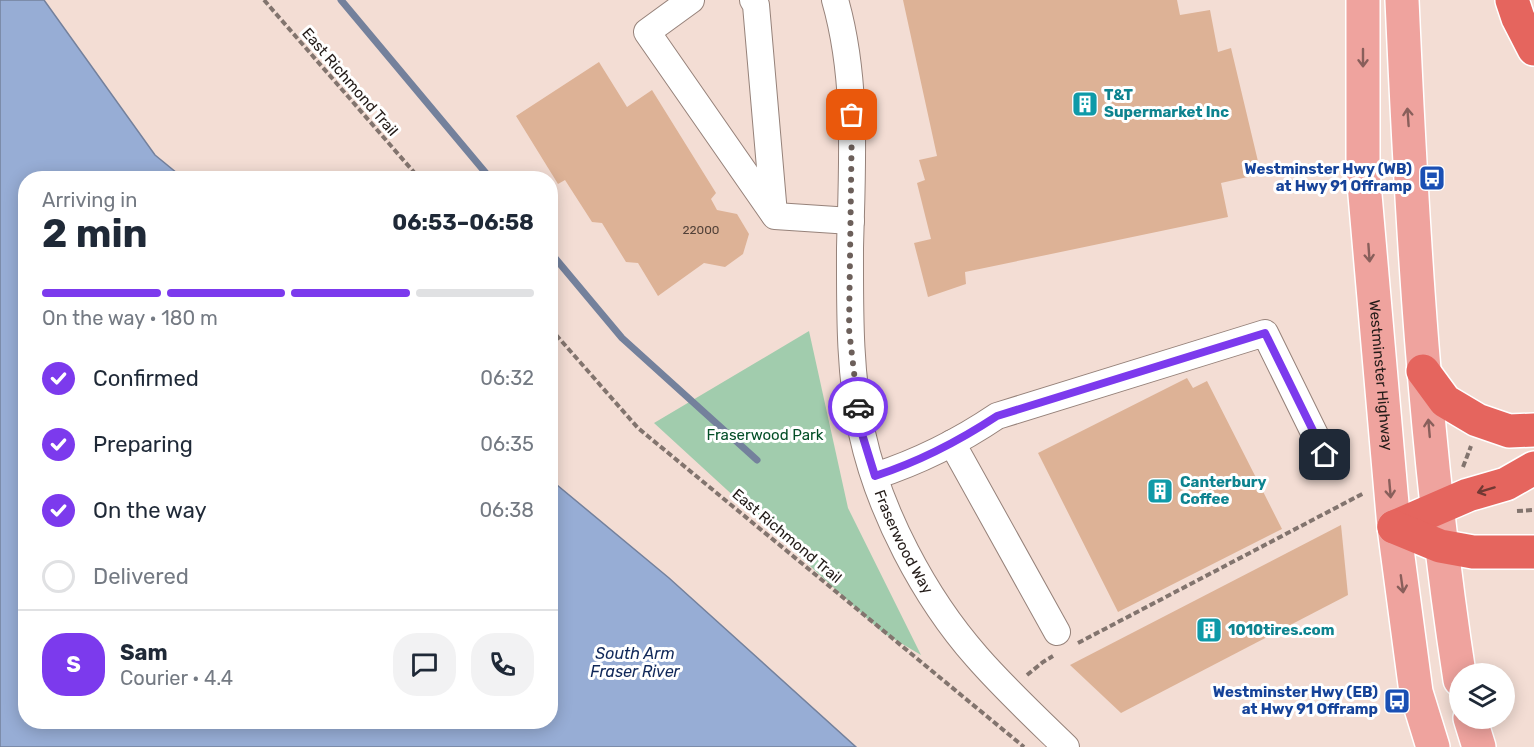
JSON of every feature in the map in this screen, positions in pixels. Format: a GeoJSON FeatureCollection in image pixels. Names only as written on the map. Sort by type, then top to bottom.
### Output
{"type":"FeatureCollection","features":[{"type":"Feature","properties":{"kind":"highway"},"geometry":{"type":"LineString","coordinates":[[1512,0],[1534,50]]}},
{"type":"Feature","properties":{"kind":"highway"},"geometry":{"type":"LineString","coordinates":[[1423,371],[1445,401],[1477,420],[1509,431],[1534,430]]}},
{"type":"Feature","properties":{"kind":"highway"},"geometry":{"type":"LineString","coordinates":[[1394,526],[1436,508],[1506,484],[1534,468]]}},
{"type":"Feature","properties":{"kind":"highway"},"geometry":{"type":"LineString","coordinates":[[1394,526],[1440,546],[1473,552],[1534,552]]}},
{"type":"Feature","properties":{"kind":"main road","name":"Westminster Highway"},"geometry":{"type":"LineString","coordinates":[[1363,0],[1363,172],[1394,526],[1416,692],[1433,747]]}},
{"type":"Feature","properties":{"kind":"main road"},"geometry":{"type":"LineString","coordinates":[[1402,0],[1423,371],[1440,546],[1457,663]]}},
{"type":"Feature","properties":{"kind":"main road"},"geometry":{"type":"LineString","coordinates":[[1473,729],[1479,747]]}},
{"type":"Feature","properties":{"kind":"street"},"geometry":{"type":"LineString","coordinates":[[691,0],[647,32],[775,216]]}},
{"type":"Feature","properties":{"kind":"street"},"geometry":{"type":"LineString","coordinates":[[753,0],[756,5],[775,216]]}},
{"type":"Feature","properties":{"kind":"street","name":"Fraserwood Way"},"geometry":{"type":"LineString","coordinates":[[835,0],[842,24],[852,115],[849,329],[862,434],[875,476],[906,552],[945,616],[1009,693],[1066,747]]}},
{"type":"Feature","properties":{"kind":"street"},"geometry":{"type":"LineString","coordinates":[[775,216],[851,221]]}},
{"type":"Feature","properties":{"kind":"street"},"geometry":{"type":"LineString","coordinates":[[875,476],[897,469],[952,443],[997,416],[1265,333],[1325,455]]}},
{"type":"Feature","properties":{"kind":"street"},"geometry":{"type":"LineString","coordinates":[[952,443],[1065,643]]}},
{"type":"Feature","properties":{"kind":"path","name":"East Richmond Trail"},"geometry":{"type":"LineString","coordinates":[[264,0],[413,171]]}},
{"type":"Feature","properties":{"kind":"path","name":"East Richmond Trail"},"geometry":{"type":"LineString","coordinates":[[558,337],[638,428],[1024,747]]}},
{"type":"Feature","properties":{"kind":"path"},"geometry":{"type":"LineString","coordinates":[[1465,475],[1463,467],[1475,437]]}},
{"type":"Feature","properties":{"kind":"path"},"geometry":{"type":"LineString","coordinates":[[1027,675],[1065,643],[1367,492]]}},
{"type":"Feature","properties":{"kind":"path"},"geometry":{"type":"LineString","coordinates":[[982,714],[988,710]]}},
{"type":"Feature","properties":{"kind":"green space","name":"Fraserwood Park"},"geometry":{"type":"Polygon","coordinates":[[[809,331],[848,508],[921,655],[882,632],[654,423],[809,331]]]}},
{"type":"Feature","properties":{"kind":"water","name":"South Arm Fraser River"},"geometry":{"type":"Polygon","coordinates":[[[0,0],[44,0],[155,155],[174,171],[18,171],[18,729],[558,729],[558,486],[669,578],[856,747],[0,747],[0,0]]]}},
{"type":"Feature","properties":{"kind":"building","name":"T&T Supermarket Inc"},"geometry":{"type":"Polygon","coordinates":[[[903,0],[1177,0],[1180,15],[1210,10],[1218,52],[1231,48],[1261,174],[1221,183],[1228,217],[965,272],[966,284],[928,297],[914,243],[931,239],[917,183],[925,180],[919,160],[937,156],[903,0]]]}},
{"type":"Feature","properties":{"kind":"building"},"geometry":{"type":"Polygon","coordinates":[[[599,62],[627,107],[652,90],[716,193],[711,199],[717,210],[737,214],[749,234],[743,254],[725,267],[704,263],[658,296],[638,263],[626,262],[602,223],[592,222],[565,180],[558,184],[558,171],[550,171],[516,116],[599,62]]]}},
{"type":"Feature","properties":{"kind":"building","name":"Canterbury Coffee"},"geometry":{"type":"Polygon","coordinates":[[[1187,378],[1193,388],[1207,381],[1282,529],[1118,612],[1038,453],[1187,378]]]}},
{"type":"Feature","properties":{"kind":"building","name":"1010tires.com"},"geometry":{"type":"Polygon","coordinates":[[[1341,525],[1348,595],[1121,713],[1070,665],[1341,525]]]}},
{"type":"Feature","properties":{"kind":"waterway"},"geometry":{"type":"LineString","coordinates":[[341,0],[484,171]]}},
{"type":"Feature","properties":{"kind":"waterway"},"geometry":{"type":"LineString","coordinates":[[558,262],[622,338],[757,460]]}},
{"type":"Feature","properties":{"kind":"way so far"},"geometry":{"type":"LineString","coordinates":[[852,115],[849,329],[858,407]]}},
{"type":"Feature","properties":{"kind":"place","name":"T&T Supermarket Inc"},"geometry":{"type":"Point","coordinates":[1085,104]}},
{"type":"Feature","properties":{"kind":"place","name":"Westminster Hwy (WB) at Hwy 91 Offramp"},"geometry":{"type":"Point","coordinates":[1432,178]}},
{"type":"Feature","properties":{"kind":"place","name":"Canterbury Coffee"},"geometry":{"type":"Point","coordinates":[1160,491]}},
{"type":"Feature","properties":{"kind":"place","name":"1010tires.com"},"geometry":{"type":"Point","coordinates":[1209,630]}},
{"type":"Feature","properties":{"kind":"place","name":"Westminster Hwy (EB) at Hwy 91 Offramp"},"geometry":{"type":"Point","coordinates":[1397,701]}},
{"type":"Feature","properties":{"kind":"route"},"geometry":{"type":"LineString","coordinates":[[858,407],[862,434],[875,476],[897,469],[966,436],[997,416],[1265,333],[1325,455]]}}]}
